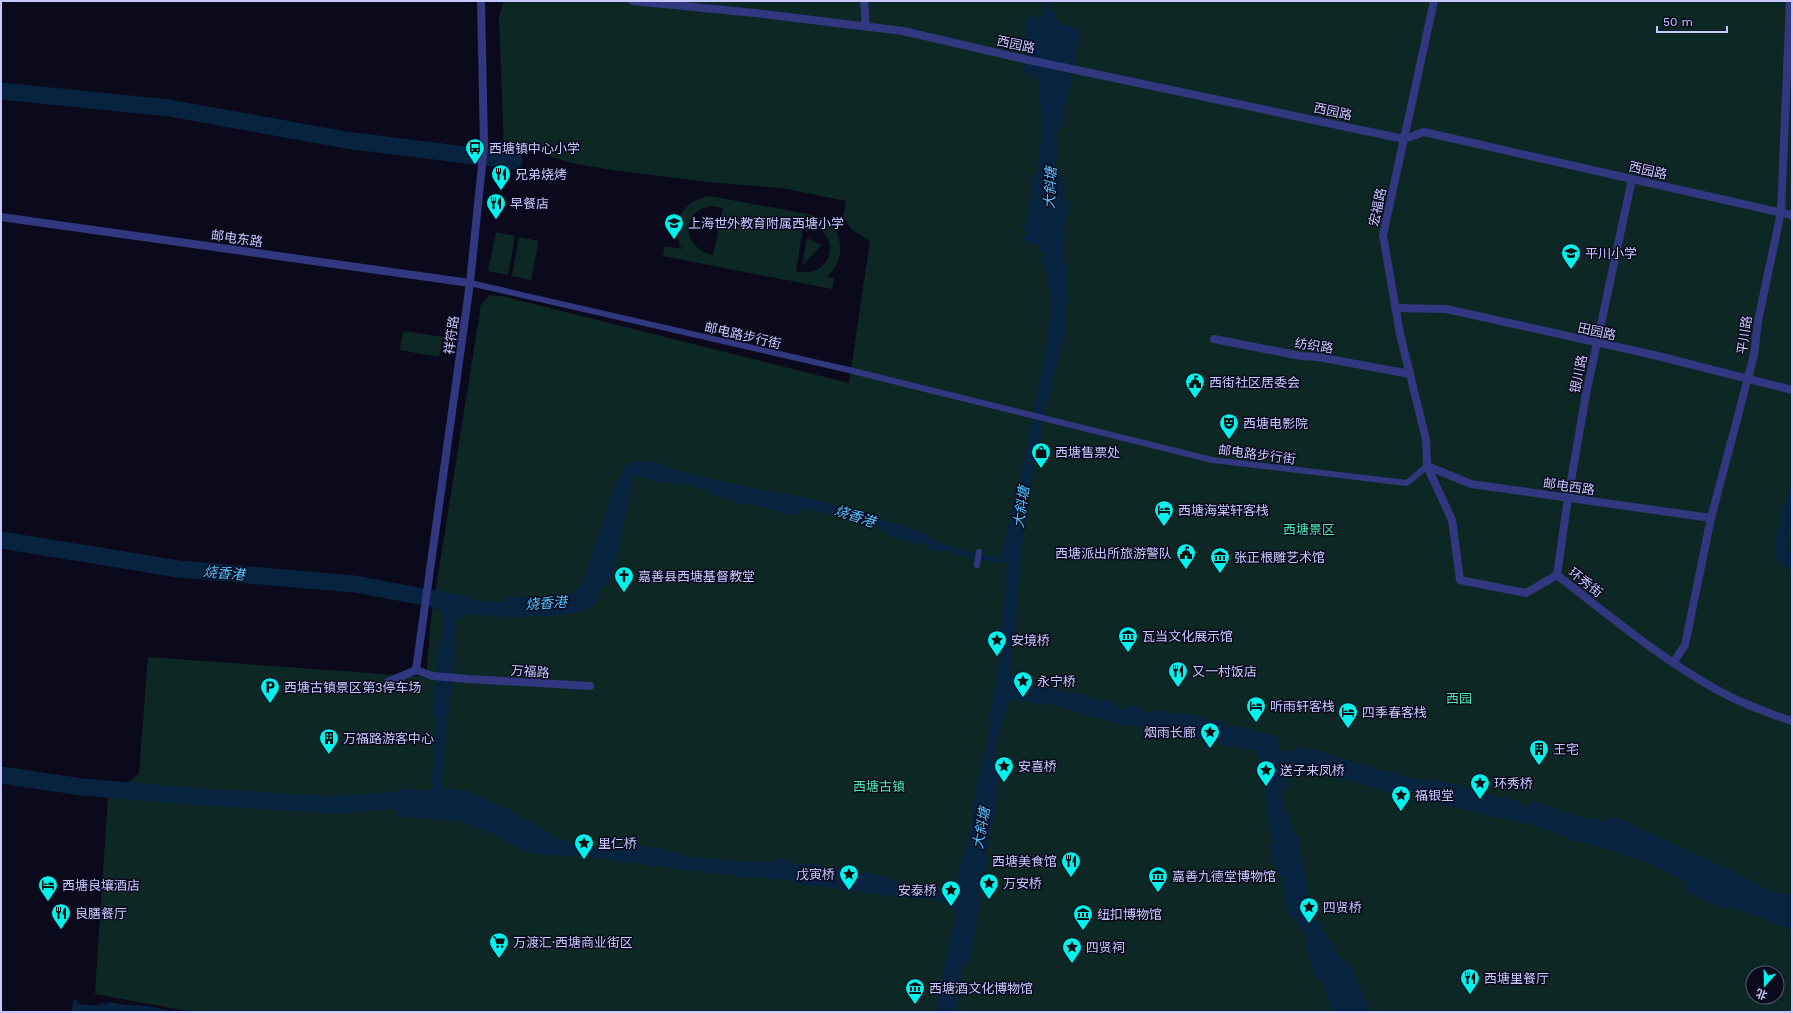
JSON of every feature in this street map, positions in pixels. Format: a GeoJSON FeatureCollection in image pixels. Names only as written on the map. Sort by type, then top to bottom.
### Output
{"type":"FeatureCollection","features":[{"type":"Feature","properties":{"kind":"street","name":"祥符路"},"geometry":{"type":"LineString","coordinates":[[416,670],[470,283],[482,166],[484,145],[481,1]]}},
{"type":"Feature","properties":{"kind":"street","name":"西园路"},"geometry":{"type":"LineString","coordinates":[[633,1],[866,26],[903,32],[1404,139],[1424,132],[1792,215]]}},
{"type":"Feature","properties":{"kind":"street"},"geometry":{"type":"LineString","coordinates":[[864,1],[866,26]]}},
{"type":"Feature","properties":{"kind":"street","name":"宏福路"},"geometry":{"type":"LineString","coordinates":[[1427,466],[1426,439],[1396,308],[1383,235],[1434,1]]}},
{"type":"Feature","properties":{"kind":"street","name":"平川路"},"geometry":{"type":"LineString","coordinates":[[1673,663],[1685,645],[1712,518],[1754,355],[1758,321],[1781,212],[1790,1]]}},
{"type":"Feature","properties":{"kind":"street","name":"银川路"},"geometry":{"type":"LineString","coordinates":[[1557,575],[1568,498],[1586,394],[1632,179]]}},
{"type":"Feature","properties":{"kind":"street","name":"邮电东路"},"geometry":{"type":"LineString","coordinates":[[1,217],[470,283]]}},
{"type":"Feature","properties":{"kind":"street","name":"邮电路步行街"},"geometry":{"type":"LineString","coordinates":[[470,283],[1010,409],[1219,460],[1407,483],[1427,466]]}},
{"type":"Feature","properties":{"kind":"street","name":"田园路"},"geometry":{"type":"LineString","coordinates":[[1396,308],[1446,309],[1597,343],[1792,390]]}},
{"type":"Feature","properties":{"kind":"street","name":"纺织路"},"geometry":{"type":"LineString","coordinates":[[1214,339],[1301,356],[1318,357],[1410,374]]}},
{"type":"Feature","properties":{"kind":"street","name":"邮电西路"},"geometry":{"type":"LineString","coordinates":[[1427,466],[1471,484],[1712,518]]}},
{"type":"Feature","properties":{"kind":"street","name":"环秀街"},"geometry":{"type":"LineString","coordinates":[[1427,466],[1452,520],[1460,580],[1526,593],[1557,575],[1673,663],[1722,693],[1768,713],[1792,721]]}},
{"type":"Feature","properties":{"kind":"street"},"geometry":{"type":"LineString","coordinates":[[977,565],[979,552]]}},
{"type":"Feature","properties":{"kind":"street"},"geometry":{"type":"LineString","coordinates":[[388,682],[416,670]]}},
{"type":"Feature","properties":{"kind":"street","name":"万福路"},"geometry":{"type":"LineString","coordinates":[[416,670],[433,676],[590,686]]}},
{"type":"Feature","properties":{"kind":"green space","name":"西塘景区"},"geometry":{"type":"Polygon","coordinates":[[[504,1],[1792,1],[1792,1012],[194,1012],[95,994],[108,797],[139,774],[148,657],[426,677],[431,619],[481,305],[489,295],[502,296],[849,383],[870,241],[851,229],[843,216],[846,201],[782,188],[708,182],[619,171],[571,163],[532,150],[504,148],[499,17],[504,1]]]}},
{"type":"Feature","properties":{"kind":"green space"},"geometry":{"type":"Polygon","coordinates":[[[710,196],[813,215],[823,219],[831,225],[840,241],[838,260],[834,269],[827,277],[834,278],[832,289],[663,256],[665,246],[682,249],[678,240],[678,222],[686,208],[692,202],[710,196]],[[712,206],[701,209],[694,214],[688,230],[690,238],[695,245],[703,251],[713,255],[723,208],[712,206]],[[804,223],[796,271],[809,272],[819,268],[826,262],[830,253],[830,243],[825,234],[817,227],[804,223]]]}},
{"type":"Feature","properties":{"kind":"green space"},"geometry":{"type":"Polygon","coordinates":[[[496,232],[515,236],[508,275],[488,271],[496,232]]]}},
{"type":"Feature","properties":{"kind":"green space"},"geometry":{"type":"Polygon","coordinates":[[[519,237],[539,241],[531,280],[512,276],[519,237]]]}},
{"type":"Feature","properties":{"kind":"green space"},"geometry":{"type":"Polygon","coordinates":[[[807,238],[822,245],[802,266],[807,238]]]}},
{"type":"Feature","properties":{"kind":"green space"},"geometry":{"type":"Polygon","coordinates":[[[403,331],[443,337],[439,357],[400,350],[403,331]]]}},
{"type":"Feature","properties":{"kind":"water","name":"大斜塘"},"geometry":{"type":"Polygon","coordinates":[[[1044,1],[1051,1],[1050,11],[1055,12],[1057,22],[1081,31],[1067,101],[1062,113],[1065,116],[1056,136],[1059,143],[1054,172],[1064,177],[1066,211],[1068,209],[1068,200],[1072,200],[1064,225],[1065,237],[1063,236],[1063,257],[1067,267],[1068,293],[1064,323],[1067,323],[1063,339],[1065,340],[1064,344],[1062,344],[1047,402],[1038,453],[1034,461],[1031,491],[1029,491],[1019,576],[1016,633],[1011,658],[1012,676],[1030,683],[1046,686],[1045,688],[1080,694],[1104,702],[1106,698],[1116,703],[1116,708],[1126,710],[1126,704],[1142,708],[1146,713],[1151,714],[1153,709],[1161,711],[1163,715],[1165,713],[1180,713],[1200,716],[1206,720],[1221,721],[1226,726],[1247,728],[1257,734],[1259,731],[1279,737],[1277,745],[1281,752],[1286,749],[1288,755],[1298,746],[1308,750],[1312,748],[1374,767],[1376,770],[1384,770],[1391,773],[1393,769],[1397,771],[1397,774],[1404,775],[1405,777],[1412,779],[1430,782],[1431,779],[1461,785],[1463,788],[1516,801],[1526,807],[1532,802],[1587,819],[1588,817],[1607,822],[1609,818],[1618,818],[1727,869],[1772,892],[1792,895],[1792,930],[1734,908],[1715,907],[1715,905],[1685,891],[1687,883],[1651,864],[1609,849],[1573,840],[1536,826],[1417,799],[1415,793],[1406,792],[1404,796],[1384,792],[1353,781],[1324,775],[1289,776],[1285,790],[1282,791],[1284,813],[1289,814],[1293,830],[1299,837],[1308,894],[1315,912],[1313,913],[1339,957],[1350,964],[1371,1012],[1334,1012],[1325,991],[1324,981],[1315,977],[1313,967],[1304,947],[1309,943],[1303,931],[1287,911],[1282,886],[1284,885],[1283,879],[1278,871],[1276,871],[1278,867],[1274,867],[1271,853],[1270,846],[1274,844],[1267,817],[1266,783],[1259,755],[1255,757],[1256,750],[1237,748],[1213,742],[1212,744],[1211,742],[1203,740],[1204,739],[1177,734],[1177,732],[1172,731],[1171,733],[1132,725],[1122,725],[1052,705],[1051,707],[1050,704],[1043,703],[1042,705],[1015,699],[1009,702],[995,747],[998,747],[994,762],[996,763],[995,773],[999,774],[994,823],[992,823],[988,850],[986,850],[985,857],[987,858],[970,961],[965,962],[963,969],[956,1012],[935,1012],[956,913],[949,904],[943,901],[863,893],[864,891],[859,890],[858,892],[837,889],[837,887],[833,888],[791,883],[791,880],[767,879],[758,876],[757,878],[733,876],[733,874],[704,873],[704,871],[698,870],[697,872],[664,867],[660,865],[659,867],[628,862],[627,864],[620,861],[617,863],[617,861],[576,854],[576,856],[531,853],[506,842],[506,839],[458,821],[395,816],[397,795],[400,795],[400,788],[424,791],[430,790],[433,785],[432,778],[439,687],[448,687],[446,735],[441,785],[446,788],[468,791],[511,811],[556,838],[570,842],[596,845],[613,843],[663,849],[690,857],[770,863],[775,861],[775,858],[786,859],[786,862],[806,863],[878,875],[898,881],[898,884],[934,889],[939,892],[957,895],[958,891],[955,890],[955,887],[966,849],[975,793],[991,722],[988,721],[998,672],[1001,622],[1007,588],[1005,587],[1007,581],[1005,580],[1007,564],[973,559],[964,555],[960,556],[943,549],[942,552],[928,549],[928,546],[916,542],[915,544],[885,535],[886,531],[877,529],[877,526],[833,513],[802,508],[799,515],[786,514],[785,517],[781,515],[782,513],[748,502],[746,506],[686,483],[682,485],[682,482],[680,482],[678,486],[675,487],[673,483],[647,480],[647,478],[644,477],[643,479],[634,476],[618,551],[609,583],[602,587],[593,607],[581,612],[553,616],[510,617],[467,614],[455,620],[456,626],[451,669],[441,669],[444,613],[438,610],[440,597],[512,603],[512,597],[532,597],[533,607],[558,606],[564,604],[582,585],[616,483],[624,469],[623,466],[625,467],[628,463],[653,461],[670,468],[705,478],[821,501],[845,508],[847,507],[863,514],[903,525],[911,528],[912,530],[917,530],[929,536],[929,538],[960,550],[1000,558],[1024,459],[1047,343],[1050,307],[1050,290],[1047,288],[1047,272],[1042,261],[1043,252],[1040,249],[1040,245],[1028,243],[1023,239],[1027,233],[1019,223],[1021,222],[1026,226],[1033,182],[1031,177],[1037,173],[1040,143],[1043,143],[1039,85],[1035,76],[1023,72],[1022,69],[1029,49],[1025,45],[1027,17],[1041,17],[1044,15],[1044,1]]]}},
{"type":"Feature","properties":{"kind":"water"},"geometry":{"type":"Polygon","coordinates":[[[1792,483],[1792,521],[1789,529],[1788,545],[1792,555],[1792,570],[1779,561],[1776,556],[1775,544],[1781,519],[1779,516],[1782,516],[1780,513],[1792,483]]]}},
{"type":"Feature","properties":{"kind":"water"},"geometry":{"type":"Polygon","coordinates":[[[75,999],[79,1004],[99,1006],[100,1003],[107,1004],[108,1002],[148,1006],[173,1012],[72,1012],[73,1001],[75,999]]]}},
{"type":"Feature","properties":{"kind":"waterway"},"geometry":{"type":"LineString","coordinates":[[1,91],[169,108],[346,140],[514,161]]}},
{"type":"Feature","properties":{"kind":"waterway","name":"烧香港"},"geometry":{"type":"LineString","coordinates":[[1,540],[179,569],[355,584],[462,603]]}},
{"type":"Feature","properties":{"kind":"waterway","name":"烧香港"},"geometry":{"type":"LineString","coordinates":[[510,606],[581,601],[584,594]]}},
{"type":"Feature","properties":{"kind":"waterway"},"geometry":{"type":"LineString","coordinates":[[441,710],[447,647]]}},
{"type":"Feature","properties":{"kind":"waterway"},"geometry":{"type":"LineString","coordinates":[[1,775],[82,787],[201,797],[332,805],[419,799]]}},
{"type":"Feature","properties":{"kind":"place","name":"西塘镇中心小学"},"geometry":{"type":"Point","coordinates":[475,165]}},
{"type":"Feature","properties":{"kind":"place","name":"兄弟烧烤"},"geometry":{"type":"Point","coordinates":[501,191]}},
{"type":"Feature","properties":{"kind":"place","name":"早餐店"},"geometry":{"type":"Point","coordinates":[496,220]}},
{"type":"Feature","properties":{"kind":"place","name":"上海世外教育附属西塘小学"},"geometry":{"type":"Point","coordinates":[674,240]}},
{"type":"Feature","properties":{"kind":"place","name":"平川小学"},"geometry":{"type":"Point","coordinates":[1571,270]}},
{"type":"Feature","properties":{"kind":"place","name":"西街社区居委会"},"geometry":{"type":"Point","coordinates":[1195,399]}},
{"type":"Feature","properties":{"kind":"place","name":"西塘电影院"},"geometry":{"type":"Point","coordinates":[1229,440]}},
{"type":"Feature","properties":{"kind":"place","name":"西塘售票处"},"geometry":{"type":"Point","coordinates":[1041,469]}},
{"type":"Feature","properties":{"kind":"place","name":"西塘海棠轩客栈"},"geometry":{"type":"Point","coordinates":[1164,527]}},
{"type":"Feature","properties":{"kind":"place","name":"西塘派出所旅游警队"},"geometry":{"type":"Point","coordinates":[1186,570]}},
{"type":"Feature","properties":{"kind":"place","name":"张正根雕艺术馆"},"geometry":{"type":"Point","coordinates":[1220,574]}},
{"type":"Feature","properties":{"kind":"place","name":"嘉善县西塘基督教堂"},"geometry":{"type":"Point","coordinates":[624,593]}},
{"type":"Feature","properties":{"kind":"place","name":"瓦当文化展示馆"},"geometry":{"type":"Point","coordinates":[1128,653]}},
{"type":"Feature","properties":{"kind":"place","name":"安境桥"},"geometry":{"type":"Point","coordinates":[997,657]}},
{"type":"Feature","properties":{"kind":"place","name":"又一村饭店"},"geometry":{"type":"Point","coordinates":[1178,688]}},
{"type":"Feature","properties":{"kind":"place","name":"永宁桥"},"geometry":{"type":"Point","coordinates":[1023,698]}},
{"type":"Feature","properties":{"kind":"place","name":"西塘古镇景区第3停车场"},"geometry":{"type":"Point","coordinates":[270,704]}},
{"type":"Feature","properties":{"kind":"place","name":"听雨轩客栈"},"geometry":{"type":"Point","coordinates":[1256,723]}},
{"type":"Feature","properties":{"kind":"place","name":"四季春客栈"},"geometry":{"type":"Point","coordinates":[1348,729]}},
{"type":"Feature","properties":{"kind":"place","name":"烟雨长廊"},"geometry":{"type":"Point","coordinates":[1210,749]}},
{"type":"Feature","properties":{"kind":"place","name":"万福路游客中心"},"geometry":{"type":"Point","coordinates":[329,755]}},
{"type":"Feature","properties":{"kind":"place","name":"王宅"},"geometry":{"type":"Point","coordinates":[1539,766]}},
{"type":"Feature","properties":{"kind":"place","name":"安喜桥"},"geometry":{"type":"Point","coordinates":[1004,783]}},
{"type":"Feature","properties":{"kind":"place","name":"送子来凤桥"},"geometry":{"type":"Point","coordinates":[1266,787]}},
{"type":"Feature","properties":{"kind":"place","name":"环秀桥"},"geometry":{"type":"Point","coordinates":[1480,800]}},
{"type":"Feature","properties":{"kind":"place","name":"福银堂"},"geometry":{"type":"Point","coordinates":[1401,812]}},
{"type":"Feature","properties":{"kind":"place","name":"里仁桥"},"geometry":{"type":"Point","coordinates":[584,860]}},
{"type":"Feature","properties":{"kind":"place","name":"西塘美食馆"},"geometry":{"type":"Point","coordinates":[1071,878]}},
{"type":"Feature","properties":{"kind":"place","name":"戊寅桥"},"geometry":{"type":"Point","coordinates":[849,891]}},
{"type":"Feature","properties":{"kind":"place","name":"嘉善九德堂博物馆"},"geometry":{"type":"Point","coordinates":[1158,893]}},
{"type":"Feature","properties":{"kind":"place","name":"万安桥"},"geometry":{"type":"Point","coordinates":[989,900]}},
{"type":"Feature","properties":{"kind":"place","name":"西塘良壤酒店"},"geometry":{"type":"Point","coordinates":[48,902]}},
{"type":"Feature","properties":{"kind":"place","name":"安泰桥"},"geometry":{"type":"Point","coordinates":[951,907]}},
{"type":"Feature","properties":{"kind":"place","name":"四贤桥"},"geometry":{"type":"Point","coordinates":[1309,924]}},
{"type":"Feature","properties":{"kind":"place","name":"良膳餐厅"},"geometry":{"type":"Point","coordinates":[61,930]}},
{"type":"Feature","properties":{"kind":"place","name":"纽扣博物馆"},"geometry":{"type":"Point","coordinates":[1083,931]}},
{"type":"Feature","properties":{"kind":"place","name":"万渡汇·西塘商业街区"},"geometry":{"type":"Point","coordinates":[499,959]}},
{"type":"Feature","properties":{"kind":"place","name":"四贤祠"},"geometry":{"type":"Point","coordinates":[1072,964]}},
{"type":"Feature","properties":{"kind":"place","name":"西塘里餐厅"},"geometry":{"type":"Point","coordinates":[1470,995]}},
{"type":"Feature","properties":{"kind":"place","name":"西塘酒文化博物馆"},"geometry":{"type":"Point","coordinates":[915,1005]}},
{"type":"Feature","properties":{"kind":"park label","name":"西园"},"geometry":{"type":"Point","coordinates":[1459,698]}},
{"type":"Feature","properties":{"kind":"park label","name":"西塘古镇"},"geometry":{"type":"Point","coordinates":[879,786]}}]}
